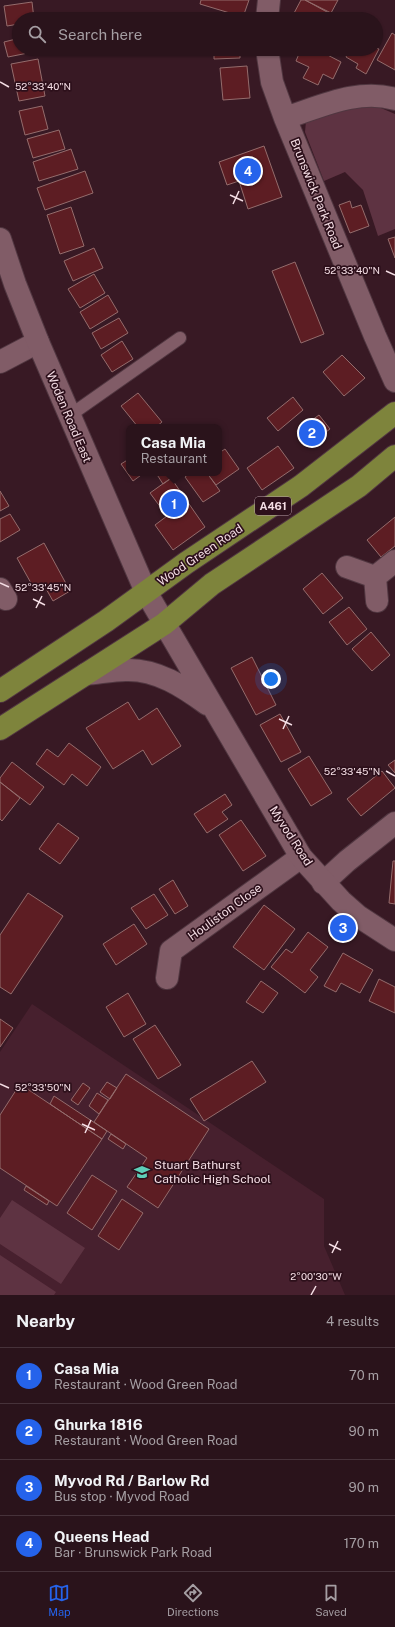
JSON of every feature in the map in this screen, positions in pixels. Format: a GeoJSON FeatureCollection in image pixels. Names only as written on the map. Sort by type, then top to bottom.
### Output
{"type":"FeatureCollection","features":[{"type":"Feature","properties":{"kind":"highway","name":"Wood Green Road"},"geometry":{"type":"LineString","coordinates":[[0,691],[106,621],[301,486],[395,413]]}},
{"type":"Feature","properties":{"kind":"highway","name":"A461"},"geometry":{"type":"LineString","coordinates":[[0,729],[164,624],[212,584],[359,486],[395,456]]}},
{"type":"Feature","properties":{"kind":"street"},"geometry":{"type":"LineString","coordinates":[[268,12],[269,0]]}},
{"type":"Feature","properties":{"kind":"street","name":"Brunswick Park Road"},"geometry":{"type":"LineString","coordinates":[[268,56],[272,82],[285,118],[395,381]]}},
{"type":"Feature","properties":{"kind":"street"},"geometry":{"type":"LineString","coordinates":[[285,118],[352,97],[373,94],[395,99]]}},
{"type":"Feature","properties":{"kind":"street","name":"Woden Road East"},"geometry":{"type":"LineString","coordinates":[[0,239],[15,284],[69,416],[146,592],[164,624]]}},
{"type":"Feature","properties":{"kind":"street"},"geometry":{"type":"LineString","coordinates":[[0,362],[38,342]]}},
{"type":"Feature","properties":{"kind":"street"},"geometry":{"type":"LineString","coordinates":[[375,577],[395,561]]}},
{"type":"Feature","properties":{"kind":"street"},"geometry":{"type":"LineString","coordinates":[[347,566],[375,577]]}},
{"type":"Feature","properties":{"kind":"street"},"geometry":{"type":"LineString","coordinates":[[375,577],[377,601]]}},
{"type":"Feature","properties":{"kind":"street","name":"Myvod Road"},"geometry":{"type":"LineString","coordinates":[[164,624],[301,857],[341,901],[358,916],[395,940]]}},
{"type":"Feature","properties":{"kind":"street","name":"Myvod Road"},"geometry":{"type":"LineString","coordinates":[[86,674],[127,670],[150,672],[192,692],[213,709]]}},
{"type":"Feature","properties":{"kind":"street"},"geometry":{"type":"LineString","coordinates":[[323,882],[395,823]]}},
{"type":"Feature","properties":{"kind":"street","name":"Houliston Close"},"geometry":{"type":"LineString","coordinates":[[167,978],[171,950],[301,857]]}},
{"type":"Feature","properties":{"kind":"lane"},"geometry":{"type":"LineString","coordinates":[[69,416],[180,338]]}},
{"type":"Feature","properties":{"kind":"shaded area"},"geometry":{"type":"Polygon","coordinates":[[[374,105],[395,114],[395,229],[378,236],[363,190],[345,172],[324,181],[305,132],[306,121],[339,108],[374,105]]]}},
{"type":"Feature","properties":{"kind":"shaded area","name":"Stuart Bathurst Catholic High School"},"geometry":{"type":"Polygon","coordinates":[[[32,1004],[324,1199],[324,1246],[345,1295],[0,1295],[0,1052],[32,1004]]]}},
{"type":"Feature","properties":{"kind":"shaded area"},"geometry":{"type":"Polygon","coordinates":[[[12,1200],[85,1248],[61,1284],[0,1244],[0,1218],[12,1200]]]}},
{"type":"Feature","properties":{"kind":"shaded area"},"geometry":{"type":"Polygon","coordinates":[[[0,1255],[56,1292],[54,1295],[0,1295],[0,1255]]]}},
{"type":"Feature","properties":{"kind":"building"},"geometry":{"type":"Polygon","coordinates":[[[201,0],[249,0],[245,12],[226,12],[200,4],[201,0]]]}},
{"type":"Feature","properties":{"kind":"building"},"geometry":{"type":"Polygon","coordinates":[[[301,0],[305,0],[327,12],[295,12],[301,0]]]}},
{"type":"Feature","properties":{"kind":"building"},"geometry":{"type":"Polygon","coordinates":[[[305,0],[338,0],[332,12],[305,0]]]}},
{"type":"Feature","properties":{"kind":"building"},"geometry":{"type":"Polygon","coordinates":[[[32,2],[33,12],[12,12],[12,25],[7,26],[4,6],[32,2]]]}},
{"type":"Feature","properties":{"kind":"building"},"geometry":{"type":"Polygon","coordinates":[[[392,33],[395,35],[395,70],[377,60],[379,56],[383,56],[383,49],[392,33]]]}},
{"type":"Feature","properties":{"kind":"building"},"geometry":{"type":"Polygon","coordinates":[[[12,40],[13,56],[8,57],[4,42],[12,40]]]}},
{"type":"Feature","properties":{"kind":"building"},"geometry":{"type":"Polygon","coordinates":[[[214,56],[240,56],[240,58],[214,59],[214,56]]]}},
{"type":"Feature","properties":{"kind":"building"},"geometry":{"type":"Polygon","coordinates":[[[298,56],[329,56],[341,62],[333,79],[323,74],[318,85],[303,78],[309,67],[296,61],[298,56]]]}},
{"type":"Feature","properties":{"kind":"building"},"geometry":{"type":"Polygon","coordinates":[[[375,56],[366,74],[356,68],[358,64],[346,57],[375,56]]]}},
{"type":"Feature","properties":{"kind":"building"},"geometry":{"type":"Polygon","coordinates":[[[38,59],[45,96],[19,101],[11,64],[38,59]]]}},
{"type":"Feature","properties":{"kind":"building"},"geometry":{"type":"Polygon","coordinates":[[[247,66],[250,98],[223,100],[220,68],[247,66]]]}},
{"type":"Feature","properties":{"kind":"building"},"geometry":{"type":"Polygon","coordinates":[[[42,106],[48,129],[25,135],[19,111],[42,106]]]}},
{"type":"Feature","properties":{"kind":"building"},"geometry":{"type":"Polygon","coordinates":[[[59,130],[65,149],[33,158],[27,139],[59,130]]]}},
{"type":"Feature","properties":{"kind":"building"},"geometry":{"type":"Polygon","coordinates":[[[264,146],[282,197],[248,209],[239,181],[227,185],[219,162],[264,146]]]}},
{"type":"Feature","properties":{"kind":"building"},"geometry":{"type":"Polygon","coordinates":[[[71,149],[78,169],[39,181],[33,162],[71,149]]]}},
{"type":"Feature","properties":{"kind":"building"},"geometry":{"type":"Polygon","coordinates":[[[85,171],[93,193],[45,210],[37,188],[85,171]]]}},
{"type":"Feature","properties":{"kind":"building"},"geometry":{"type":"Polygon","coordinates":[[[350,201],[352,208],[361,205],[369,226],[350,233],[339,205],[350,201]]]}},
{"type":"Feature","properties":{"kind":"building"},"geometry":{"type":"Polygon","coordinates":[[[71,207],[84,246],[60,254],[47,215],[71,207]]]}},
{"type":"Feature","properties":{"kind":"building"},"geometry":{"type":"Polygon","coordinates":[[[395,237],[395,258],[388,239],[395,237]]]}},
{"type":"Feature","properties":{"kind":"building"},"geometry":{"type":"Polygon","coordinates":[[[94,248],[103,268],[73,281],[64,261],[94,248]]]}},
{"type":"Feature","properties":{"kind":"building"},"geometry":{"type":"Polygon","coordinates":[[[295,262],[324,334],[301,343],[272,271],[295,262]]]}},
{"type":"Feature","properties":{"kind":"building"},"geometry":{"type":"Polygon","coordinates":[[[94,274],[105,293],[80,308],[68,289],[94,274]]]}},
{"type":"Feature","properties":{"kind":"building"},"geometry":{"type":"Polygon","coordinates":[[[108,295],[118,312],[90,329],[80,312],[108,295]]]}},
{"type":"Feature","properties":{"kind":"building"},"geometry":{"type":"Polygon","coordinates":[[[119,318],[128,333],[101,349],[92,333],[119,318]]]}},
{"type":"Feature","properties":{"kind":"building"},"geometry":{"type":"Polygon","coordinates":[[[122,341],[133,359],[112,372],[101,355],[122,341]]]}},
{"type":"Feature","properties":{"kind":"building"},"geometry":{"type":"Polygon","coordinates":[[[342,355],[365,378],[344,396],[323,372],[342,355]]]}},
{"type":"Feature","properties":{"kind":"building"},"geometry":{"type":"Polygon","coordinates":[[[138,393],[162,422],[160,424],[136,424],[121,406],[138,393]]]}},
{"type":"Feature","properties":{"kind":"building"},"geometry":{"type":"Polygon","coordinates":[[[293,397],[303,410],[278,431],[267,418],[293,397]]]}},
{"type":"Feature","properties":{"kind":"building"},"geometry":{"type":"Polygon","coordinates":[[[319,415],[330,429],[307,446],[297,431],[319,415]]]}},
{"type":"Feature","properties":{"kind":"building"},"geometry":{"type":"Polygon","coordinates":[[[278,446],[294,468],[262,490],[247,468],[278,446]]]}},
{"type":"Feature","properties":{"kind":"building"},"geometry":{"type":"Polygon","coordinates":[[[225,449],[239,469],[216,485],[209,476],[222,476],[222,451],[225,449]]]}},
{"type":"Feature","properties":{"kind":"building"},"geometry":{"type":"Polygon","coordinates":[[[126,461],[126,471],[121,464],[126,461]]]}},
{"type":"Feature","properties":{"kind":"building"},"geometry":{"type":"Polygon","coordinates":[[[129,476],[140,476],[133,481],[129,476]]]}},
{"type":"Feature","properties":{"kind":"building"},"geometry":{"type":"Polygon","coordinates":[[[158,476],[175,476],[163,484],[158,476]]]}},
{"type":"Feature","properties":{"kind":"building"},"geometry":{"type":"Polygon","coordinates":[[[209,476],[220,491],[203,502],[185,477],[209,476]]]}},
{"type":"Feature","properties":{"kind":"building"},"geometry":{"type":"Polygon","coordinates":[[[171,478],[205,527],[173,550],[155,525],[167,516],[150,493],[171,478]]]}},
{"type":"Feature","properties":{"kind":"building"},"geometry":{"type":"Polygon","coordinates":[[[0,491],[9,506],[0,511],[0,491]]]}},
{"type":"Feature","properties":{"kind":"building"},"geometry":{"type":"Polygon","coordinates":[[[10,514],[20,530],[0,542],[0,519],[10,514]]]}},
{"type":"Feature","properties":{"kind":"building"},"geometry":{"type":"Polygon","coordinates":[[[395,517],[395,546],[381,557],[367,540],[395,517]]]}},
{"type":"Feature","properties":{"kind":"building"},"geometry":{"type":"Polygon","coordinates":[[[44,543],[70,591],[53,601],[45,587],[36,592],[17,558],[44,543]]]}},
{"type":"Feature","properties":{"kind":"building"},"geometry":{"type":"Polygon","coordinates":[[[322,573],[343,598],[323,614],[303,589],[322,573]]]}},
{"type":"Feature","properties":{"kind":"building"},"geometry":{"type":"Polygon","coordinates":[[[349,607],[367,629],[347,645],[329,622],[349,607]]]}},
{"type":"Feature","properties":{"kind":"building"},"geometry":{"type":"Polygon","coordinates":[[[371,632],[390,655],[372,671],[352,649],[371,632]]]}},
{"type":"Feature","properties":{"kind":"building"},"geometry":{"type":"Polygon","coordinates":[[[252,657],[276,705],[256,715],[231,668],[252,657]]]}},
{"type":"Feature","properties":{"kind":"building"},"geometry":{"type":"Polygon","coordinates":[[[128,702],[139,720],[157,708],[181,746],[152,765],[143,750],[113,769],[86,728],[128,702]]]}},
{"type":"Feature","properties":{"kind":"building"},"geometry":{"type":"Polygon","coordinates":[[[280,714],[301,752],[281,762],[260,725],[280,714]]]}},
{"type":"Feature","properties":{"kind":"building"},"geometry":{"type":"Polygon","coordinates":[[[69,743],[101,767],[87,786],[72,774],[64,785],[36,764],[47,749],[58,757],[69,743]]]}},
{"type":"Feature","properties":{"kind":"building"},"geometry":{"type":"Polygon","coordinates":[[[309,756],[332,793],[311,806],[288,769],[309,756]]]}},
{"type":"Feature","properties":{"kind":"building"},"geometry":{"type":"Polygon","coordinates":[[[395,760],[395,773],[388,765],[395,760]]]}},
{"type":"Feature","properties":{"kind":"building"},"geometry":{"type":"Polygon","coordinates":[[[12,762],[44,787],[30,805],[0,782],[0,778],[12,762]]]}},
{"type":"Feature","properties":{"kind":"building"},"geometry":{"type":"Polygon","coordinates":[[[382,771],[395,788],[361,816],[347,799],[382,771]]]}},
{"type":"Feature","properties":{"kind":"building"},"geometry":{"type":"Polygon","coordinates":[[[0,782],[20,798],[2,821],[0,819],[0,782]]]}},
{"type":"Feature","properties":{"kind":"building"},"geometry":{"type":"Polygon","coordinates":[[[225,794],[232,805],[222,812],[228,819],[207,833],[194,814],[225,794]]]}},
{"type":"Feature","properties":{"kind":"building"},"geometry":{"type":"Polygon","coordinates":[[[241,820],[266,856],[243,871],[219,835],[241,820]]]}},
{"type":"Feature","properties":{"kind":"building"},"geometry":{"type":"Polygon","coordinates":[[[58,823],[79,838],[60,864],[39,849],[58,823]]]}},
{"type":"Feature","properties":{"kind":"building"},"geometry":{"type":"Polygon","coordinates":[[[393,861],[395,861],[395,904],[389,903],[393,861]]]}},
{"type":"Feature","properties":{"kind":"building"},"geometry":{"type":"Polygon","coordinates":[[[173,880],[188,906],[175,914],[159,889],[173,880]]]}},
{"type":"Feature","properties":{"kind":"building"},"geometry":{"type":"Polygon","coordinates":[[[28,893],[63,916],[11,994],[0,987],[0,935],[28,893]]]}},
{"type":"Feature","properties":{"kind":"building"},"geometry":{"type":"Polygon","coordinates":[[[154,894],[168,915],[146,929],[131,908],[154,894]]]}},
{"type":"Feature","properties":{"kind":"building"},"geometry":{"type":"Polygon","coordinates":[[[264,905],[295,929],[264,970],[233,947],[264,905]]]}},
{"type":"Feature","properties":{"kind":"building"},"geometry":{"type":"Polygon","coordinates":[[[134,924],[147,944],[116,965],[103,944],[134,924]]]}},
{"type":"Feature","properties":{"kind":"building"},"geometry":{"type":"Polygon","coordinates":[[[308,932],[328,947],[310,970],[318,977],[305,993],[271,967],[286,949],[292,953],[308,932]]]}},
{"type":"Feature","properties":{"kind":"building"},"geometry":{"type":"Polygon","coordinates":[[[343,953],[373,970],[360,993],[341,983],[336,992],[324,986],[343,953]]]}},
{"type":"Feature","properties":{"kind":"building"},"geometry":{"type":"Polygon","coordinates":[[[379,979],[395,987],[395,1013],[369,1001],[379,979]]]}},
{"type":"Feature","properties":{"kind":"building"},"geometry":{"type":"Polygon","coordinates":[[[261,981],[278,993],[263,1013],[246,1002],[261,981]]]}},
{"type":"Feature","properties":{"kind":"building"},"geometry":{"type":"Polygon","coordinates":[[[128,993],[146,1024],[124,1037],[106,1007],[128,993]]]}},
{"type":"Feature","properties":{"kind":"building"},"geometry":{"type":"Polygon","coordinates":[[[0,1019],[13,1028],[0,1047],[0,1019]]]}},
{"type":"Feature","properties":{"kind":"building"},"geometry":{"type":"Polygon","coordinates":[[[155,1025],[181,1065],[158,1079],[133,1039],[155,1025]]]}},
{"type":"Feature","properties":{"kind":"building"},"geometry":{"type":"Polygon","coordinates":[[[252,1061],[266,1082],[204,1121],[190,1099],[252,1061]]]}},
{"type":"Feature","properties":{"kind":"building"},"geometry":{"type":"Polygon","coordinates":[[[126,1074],[209,1129],[158,1208],[127,1187],[147,1158],[94,1122],[126,1074]]]}},
{"type":"Feature","properties":{"kind":"building"},"geometry":{"type":"Polygon","coordinates":[[[107,1082],[117,1088],[110,1099],[100,1092],[107,1082]]]}},
{"type":"Feature","properties":{"kind":"building"},"geometry":{"type":"Polygon","coordinates":[[[83,1083],[90,1088],[78,1105],[71,1100],[83,1083]]]}},
{"type":"Feature","properties":{"kind":"building"},"geometry":{"type":"Polygon","coordinates":[[[20,1084],[102,1139],[57,1206],[0,1168],[0,1115],[20,1084]]]}},
{"type":"Feature","properties":{"kind":"building"},"geometry":{"type":"Polygon","coordinates":[[[97,1093],[108,1100],[99,1114],[89,1106],[97,1093]]]}},
{"type":"Feature","properties":{"kind":"building"},"geometry":{"type":"Polygon","coordinates":[[[54,1096],[107,1131],[102,1139],[50,1104],[54,1096]]]}},
{"type":"Feature","properties":{"kind":"building"},"geometry":{"type":"Polygon","coordinates":[[[111,1134],[126,1144],[123,1149],[108,1139],[111,1134]]]}},
{"type":"Feature","properties":{"kind":"building"},"geometry":{"type":"Polygon","coordinates":[[[92,1175],[117,1191],[92,1230],[67,1213],[92,1175]]]}},
{"type":"Feature","properties":{"kind":"building"},"geometry":{"type":"Polygon","coordinates":[[[26,1186],[49,1201],[47,1205],[24,1190],[26,1186]]]}},
{"type":"Feature","properties":{"kind":"building"},"geometry":{"type":"Polygon","coordinates":[[[122,1199],[143,1213],[119,1250],[98,1236],[122,1199]]]}},
{"type":"Feature","properties":{"kind":"place","name":"Queens Head"},"geometry":{"type":"Point","coordinates":[248,171]}},
{"type":"Feature","properties":{"kind":"place","name":"Ghurka 1816"},"geometry":{"type":"Point","coordinates":[312,433]}},
{"type":"Feature","properties":{"kind":"place","name":"Casa Mia"},"geometry":{"type":"Point","coordinates":[174,504]}},
{"type":"Feature","properties":{"kind":"place","name":"Myvod Rd / Barlow Rd"},"geometry":{"type":"Point","coordinates":[343,928]}},
{"type":"Feature","properties":{"kind":"place","name":"Stuart Bathurst Catholic High School"},"geometry":{"type":"Point","coordinates":[142,1172]}}]}
